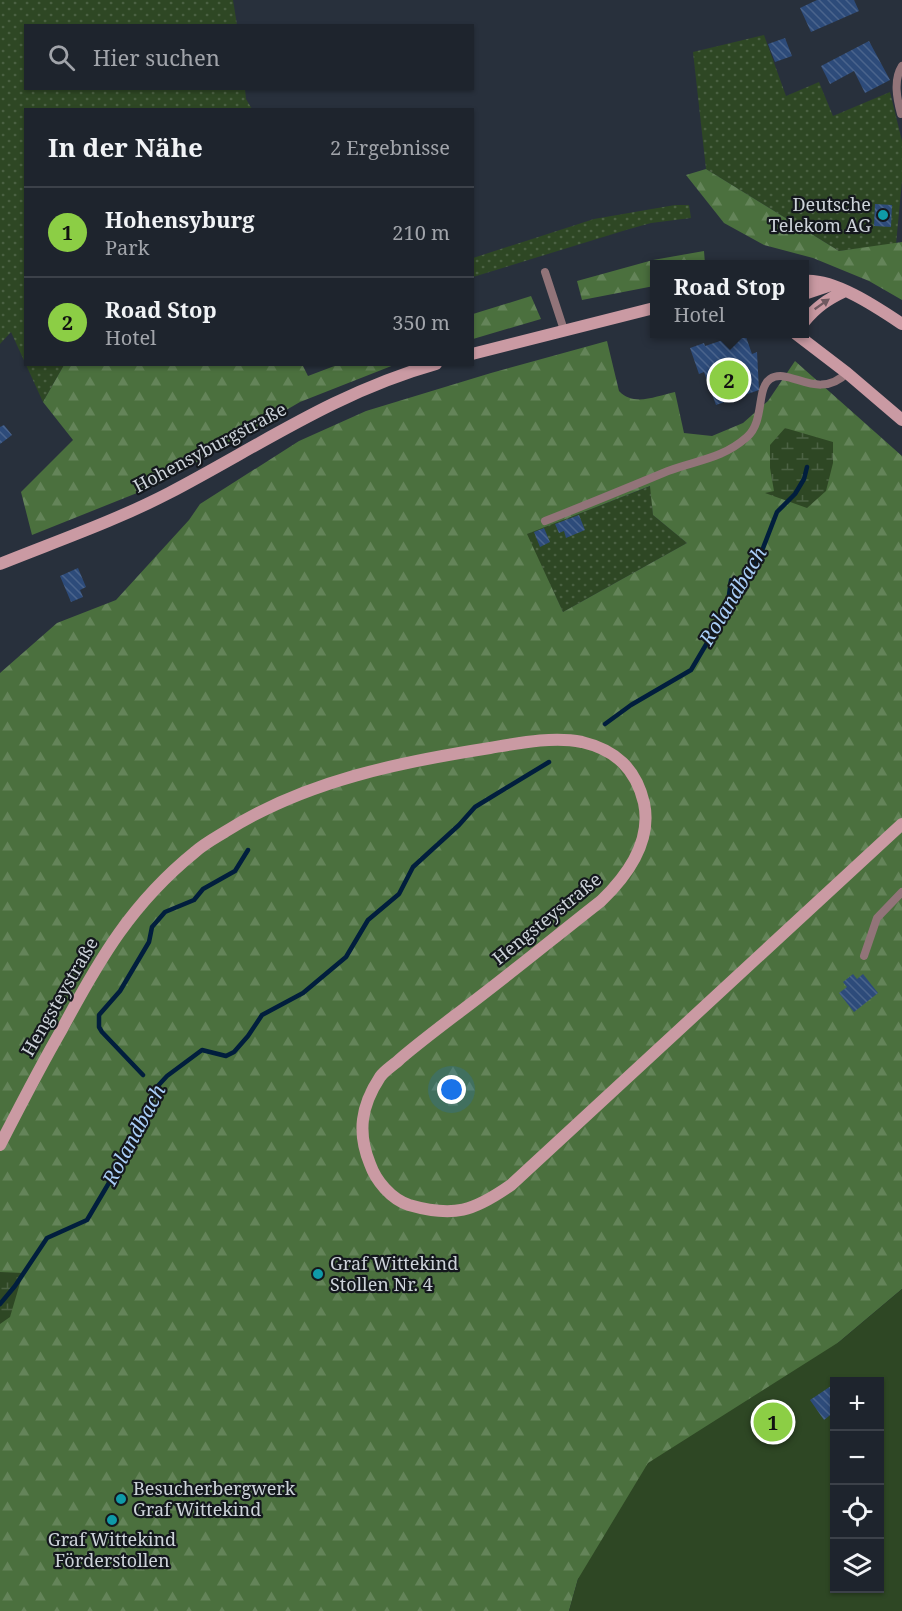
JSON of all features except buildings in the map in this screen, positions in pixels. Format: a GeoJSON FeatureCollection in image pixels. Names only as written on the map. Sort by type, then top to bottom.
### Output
{"type":"FeatureCollection","features":[{"type":"Feature","properties":{"kind":"main road"},"geometry":{"type":"LineString","coordinates":[[809,282],[829,285],[845,291],[902,324]]}},
{"type":"Feature","properties":{"kind":"main road"},"geometry":{"type":"LineString","coordinates":[[809,292],[829,285]]}},
{"type":"Feature","properties":{"kind":"main road"},"geometry":{"type":"LineString","coordinates":[[809,316],[826,300],[845,291]]}},
{"type":"Feature","properties":{"kind":"main road"},"geometry":{"type":"LineString","coordinates":[[474,353],[650,309]]}},
{"type":"Feature","properties":{"kind":"main road"},"geometry":{"type":"LineString","coordinates":[[802,338],[902,420]]}},
{"type":"Feature","properties":{"kind":"main road","name":"Hohensyburgstraße"},"geometry":{"type":"LineString","coordinates":[[0,564],[102,524],[168,494],[287,426],[354,393],[430,366]]}},
{"type":"Feature","properties":{"kind":"main road","name":"Hengsteystraße"},"geometry":{"type":"LineString","coordinates":[[0,1145],[97,965],[126,921],[162,880],[198,849],[258,811],[335,781],[438,757],[525,742],[571,740],[597,746],[621,760],[633,773],[640,788],[646,825],[639,849],[616,886],[601,901],[381,1075],[371,1094],[363,1114],[361,1134],[374,1174],[386,1191],[403,1203],[432,1212],[451,1212],[470,1208],[492,1198],[511,1185],[902,824]]}},
{"type":"Feature","properties":{"kind":"lane"},"geometry":{"type":"LineString","coordinates":[[901,114],[896,96],[897,80],[902,66]]}},
{"type":"Feature","properties":{"kind":"lane"},"geometry":{"type":"LineString","coordinates":[[545,272],[564,330]]}},
{"type":"Feature","properties":{"kind":"lane"},"geometry":{"type":"LineString","coordinates":[[545,522],[671,470],[712,458],[733,448],[750,435],[758,420],[764,390],[770,379],[776,376],[808,384],[830,384],[839,382],[847,374]]}},
{"type":"Feature","properties":{"kind":"lane"},"geometry":{"type":"LineString","coordinates":[[864,956],[877,918],[902,892]]}},
{"type":"Feature","properties":{"kind":"green space"},"geometry":{"type":"Polygon","coordinates":[[[0,0],[233,0],[237,24],[24,24],[24,90],[245,90],[246,99],[251,108],[24,108],[24,360],[11,332],[0,344],[0,0]]]}},
{"type":"Feature","properties":{"kind":"green space"},"geometry":{"type":"Polygon","coordinates":[[[764,35],[786,96],[819,82],[833,116],[890,92],[902,141],[902,181],[896,244],[839,251],[706,169],[693,52],[764,35]]]}},
{"type":"Feature","properties":{"kind":"green space"},"geometry":{"type":"Polygon","coordinates":[[[706,169],[839,251],[902,242],[902,300],[869,281],[813,258],[764,245],[724,223],[686,175],[706,169]]]}},
{"type":"Feature","properties":{"kind":"green space"},"geometry":{"type":"Polygon","coordinates":[[[675,205],[689,205],[691,218],[651,223],[474,277],[474,258],[594,219],[675,205]]]}},
{"type":"Feature","properties":{"kind":"green space"},"geometry":{"type":"Polygon","coordinates":[[[704,251],[705,260],[653,260],[704,251]]]}},
{"type":"Feature","properties":{"kind":"green space"},"geometry":{"type":"Polygon","coordinates":[[[650,261],[650,287],[582,300],[577,281],[650,261]]]}},
{"type":"Feature","properties":{"kind":"green space"},"geometry":{"type":"Polygon","coordinates":[[[531,296],[541,319],[474,339],[474,314],[531,296]]]}},
{"type":"Feature","properties":{"kind":"green space"},"geometry":{"type":"Polygon","coordinates":[[[607,341],[619,391],[625,396],[638,399],[653,398],[675,392],[684,433],[712,436],[743,423],[768,401],[795,361],[902,456],[902,1289],[839,1342],[578,1579],[569,1611],[0,1611],[0,673],[57,623],[116,600],[189,520],[200,504],[299,441],[366,411],[607,341]],[[650,486],[527,534],[563,612],[687,543],[653,515],[650,486]]]}},
{"type":"Feature","properties":{"kind":"green space"},"geometry":{"type":"Polygon","coordinates":[[[27,366],[63,366],[43,402],[27,366]]]}},
{"type":"Feature","properties":{"kind":"green space"},"geometry":{"type":"Polygon","coordinates":[[[63,366],[303,366],[308,376],[334,366],[391,366],[300,402],[157,485],[32,535],[21,492],[73,440],[43,402],[63,366]]]}},
{"type":"Feature","properties":{"kind":"green space"},"geometry":{"type":"Polygon","coordinates":[[[785,428],[833,442],[833,463],[826,491],[807,508],[765,493],[774,491],[770,468],[770,445],[785,428]]]}},
{"type":"Feature","properties":{"kind":"green space"},"geometry":{"type":"Polygon","coordinates":[[[651,486],[653,515],[687,543],[563,612],[526,534],[651,486]]]}},
{"type":"Feature","properties":{"kind":"green space"},"geometry":{"type":"Polygon","coordinates":[[[0,1272],[23,1273],[10,1317],[0,1324],[0,1272]]]}},
{"type":"Feature","properties":{"kind":"green space"},"geometry":{"type":"Polygon","coordinates":[[[902,1289],[902,1611],[569,1611],[578,1579],[648,1463],[839,1342],[902,1289]]]}},
{"type":"Feature","properties":{"kind":"waterway","name":"Rolandbach"},"geometry":{"type":"LineString","coordinates":[[605,724],[631,705],[691,670],[720,621],[729,598],[758,561],[777,512],[795,494],[804,479],[807,467]]}},
{"type":"Feature","properties":{"kind":"waterway"},"geometry":{"type":"LineString","coordinates":[[729,595],[731,580]]}},
{"type":"Feature","properties":{"kind":"waterway","name":"Rolandbach"},"geometry":{"type":"LineString","coordinates":[[0,1304],[47,1238],[87,1220],[126,1154],[155,1089],[167,1076],[202,1050],[226,1056],[234,1052],[262,1015],[303,993],[346,957],[368,920],[399,894],[413,867],[459,825],[475,807],[549,762]]}},
{"type":"Feature","properties":{"kind":"waterway"},"geometry":{"type":"LineString","coordinates":[[143,1075],[102,1032],[99,1027],[99,1015],[120,991],[149,942],[152,927],[165,912],[194,900],[203,889],[235,871],[248,850]]}},
{"type":"Feature","properties":{"kind":"place","name":"Deutsche Telekom AG"},"geometry":{"type":"Point","coordinates":[883,215]}},
{"type":"Feature","properties":{"kind":"place","name":"Road Stop"},"geometry":{"type":"Point","coordinates":[729,380]}},
{"type":"Feature","properties":{"kind":"place","name":"Graf Wittekind Stollen Nr. 4"},"geometry":{"type":"Point","coordinates":[318,1274]}},
{"type":"Feature","properties":{"kind":"place","name":"Hohensyburg"},"geometry":{"type":"Point","coordinates":[773,1422]}},
{"type":"Feature","properties":{"kind":"place","name":"Besucherbergwerk Graf Wittekind"},"geometry":{"type":"Point","coordinates":[121,1499]}},
{"type":"Feature","properties":{"kind":"place","name":"Graf Wittekind Förderstollen"},"geometry":{"type":"Point","coordinates":[112,1520]}}]}
